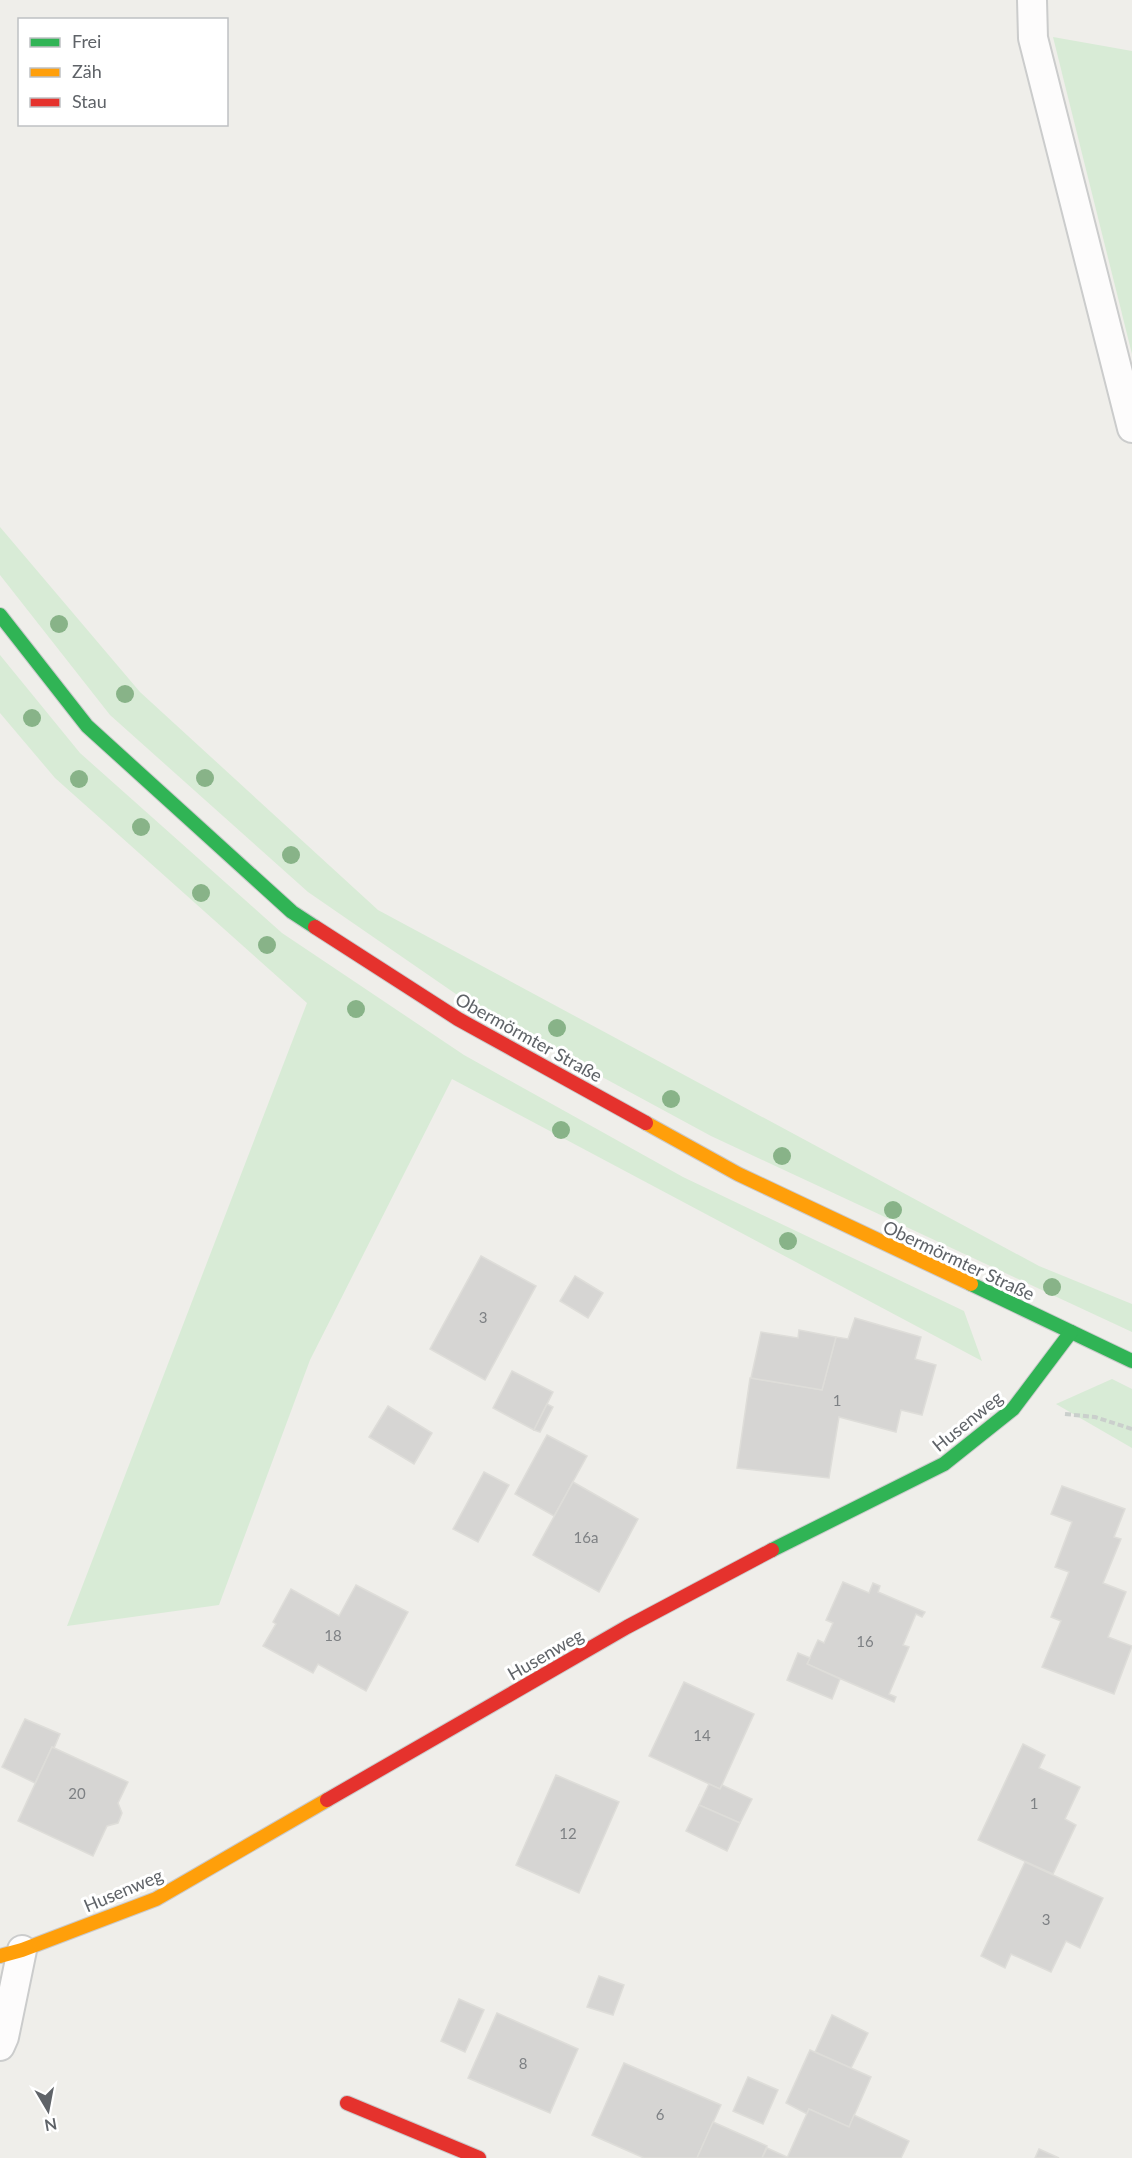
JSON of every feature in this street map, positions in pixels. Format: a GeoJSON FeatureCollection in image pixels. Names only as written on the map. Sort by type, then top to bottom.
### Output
{"type":"FeatureCollection","features":[{"type":"Feature","properties":{"kind":"street","name":"Obermörmter Straße"},"geometry":{"type":"LineString","coordinates":[[0,615],[87,726],[292,912],[458,1019],[738,1174],[1132,1361]]}},
{"type":"Feature","properties":{"kind":"street","name":"Husenweg"},"geometry":{"type":"LineString","coordinates":[[11,1953],[156,1899],[627,1627],[825,1522],[944,1464],[1013,1409],[1071,1332]]}},
{"type":"Feature","properties":{"kind":"street"},"geometry":{"type":"LineString","coordinates":[[347,2103],[478,2158]]}},
{"type":"Feature","properties":{"kind":"lane"},"geometry":{"type":"LineString","coordinates":[[1032,0],[1033,38],[1132,429]]}},
{"type":"Feature","properties":{"kind":"lane"},"geometry":{"type":"LineString","coordinates":[[0,2046],[4,2037],[11,1953]]}},
{"type":"Feature","properties":{"kind":"path"},"geometry":{"type":"LineString","coordinates":[[1013,1409],[1095,1417],[1132,1429]]}},
{"type":"Feature","properties":{"kind":"green space"},"geometry":{"type":"Polygon","coordinates":[[[1053,37],[1132,51],[1132,354],[1053,37]]]}},
{"type":"Feature","properties":{"kind":"green space"},"geometry":{"type":"Polygon","coordinates":[[[0,527],[140,692],[378,910],[1039,1266],[1132,1304],[1132,1332],[711,1136],[482,1012],[308,892],[110,715],[0,575],[0,527]]]}},
{"type":"Feature","properties":{"kind":"green space"},"geometry":{"type":"Polygon","coordinates":[[[0,655],[80,753],[282,933],[464,1055],[683,1177],[964,1311],[982,1361],[452,1079],[310,1360],[219,1605],[67,1626],[307,1003],[55,778],[0,713],[0,655]]]}},
{"type":"Feature","properties":{"kind":"green space"},"geometry":{"type":"Polygon","coordinates":[[[1112,1379],[1132,1389],[1132,1448],[1056,1404],[1112,1379]]]}},
{"type":"Feature","properties":{"kind":"building"},"geometry":{"type":"Polygon","coordinates":[[[481,1256],[536,1286],[485,1380],[430,1349],[481,1256]]]}},
{"type":"Feature","properties":{"kind":"building"},"geometry":{"type":"Polygon","coordinates":[[[575,1276],[603,1293],[588,1318],[560,1301],[575,1276]]]}},
{"type":"Feature","properties":{"kind":"building"},"geometry":{"type":"Polygon","coordinates":[[[855,1318],[921,1337],[915,1359],[936,1365],[922,1415],[901,1410],[896,1432],[839,1417],[829,1478],[737,1468],[750,1378],[822,1390],[836,1337],[848,1339],[855,1318]]]}},
{"type":"Feature","properties":{"kind":"building"},"geometry":{"type":"Polygon","coordinates":[[[799,1330],[836,1337],[822,1390],[751,1378],[761,1332],[798,1338],[799,1330]]]}},
{"type":"Feature","properties":{"kind":"building"},"geometry":{"type":"Polygon","coordinates":[[[512,1371],[553,1392],[534,1430],[493,1408],[512,1371]]]}},
{"type":"Feature","properties":{"kind":"building"},"geometry":{"type":"Polygon","coordinates":[[[547,1404],[553,1407],[540,1432],[534,1430],[547,1404]]]}},
{"type":"Feature","properties":{"kind":"building"},"geometry":{"type":"Polygon","coordinates":[[[388,1406],[432,1433],[414,1464],[369,1437],[388,1406]]]}},
{"type":"Feature","properties":{"kind":"building"},"geometry":{"type":"Polygon","coordinates":[[[547,1435],[587,1456],[554,1516],[515,1494],[547,1435]]]}},
{"type":"Feature","properties":{"kind":"building"},"geometry":{"type":"Polygon","coordinates":[[[484,1472],[509,1485],[478,1542],[453,1529],[484,1472]]]}},
{"type":"Feature","properties":{"kind":"building"},"geometry":{"type":"Polygon","coordinates":[[[573,1482],[638,1519],[599,1592],[533,1555],[573,1482]]]}},
{"type":"Feature","properties":{"kind":"building"},"geometry":{"type":"Polygon","coordinates":[[[1062,1486],[1125,1509],[1114,1537],[1121,1539],[1103,1583],[1126,1592],[1108,1637],[1132,1646],[1114,1694],[1042,1667],[1061,1621],[1051,1617],[1069,1572],[1055,1567],[1072,1522],[1051,1514],[1062,1486]]]}},
{"type":"Feature","properties":{"kind":"building"},"geometry":{"type":"Polygon","coordinates":[[[843,1582],[869,1593],[873,1583],[880,1586],[878,1592],[925,1612],[922,1617],[916,1614],[903,1645],[909,1647],[889,1694],[896,1697],[894,1702],[807,1664],[818,1640],[824,1643],[833,1623],[826,1620],[843,1582]]]}},
{"type":"Feature","properties":{"kind":"building"},"geometry":{"type":"Polygon","coordinates":[[[356,1585],[408,1612],[366,1691],[318,1664],[313,1673],[263,1646],[276,1624],[273,1622],[291,1589],[339,1616],[356,1585]]]}},
{"type":"Feature","properties":{"kind":"building"},"geometry":{"type":"Polygon","coordinates":[[[798,1653],[810,1658],[807,1664],[840,1679],[832,1699],[787,1680],[798,1653]]]}},
{"type":"Feature","properties":{"kind":"building"},"geometry":{"type":"Polygon","coordinates":[[[684,1682],[754,1714],[720,1789],[649,1756],[684,1682]]]}},
{"type":"Feature","properties":{"kind":"building"},"geometry":{"type":"Polygon","coordinates":[[[25,1719],[60,1734],[35,1783],[2,1767],[25,1719]]]}},
{"type":"Feature","properties":{"kind":"building"},"geometry":{"type":"Polygon","coordinates":[[[1023,1744],[1045,1755],[1039,1768],[1080,1787],[1065,1819],[1076,1825],[1053,1874],[978,1840],[1023,1744]]]}},
{"type":"Feature","properties":{"kind":"building"},"geometry":{"type":"Polygon","coordinates":[[[52,1747],[128,1782],[118,1803],[122,1813],[118,1823],[107,1826],[93,1856],[18,1821],[52,1747]]]}},
{"type":"Feature","properties":{"kind":"building"},"geometry":{"type":"Polygon","coordinates":[[[556,1775],[619,1802],[579,1893],[516,1865],[556,1775]]]}},
{"type":"Feature","properties":{"kind":"building"},"geometry":{"type":"Polygon","coordinates":[[[709,1784],[720,1789],[722,1785],[752,1799],[740,1823],[699,1805],[709,1784]]]}},
{"type":"Feature","properties":{"kind":"building"},"geometry":{"type":"Polygon","coordinates":[[[699,1805],[740,1823],[727,1851],[686,1831],[699,1805]]]}},
{"type":"Feature","properties":{"kind":"building"},"geometry":{"type":"Polygon","coordinates":[[[1025,1862],[1103,1898],[1080,1948],[1066,1941],[1051,1972],[1011,1954],[1005,1968],[981,1956],[1025,1862]]]}},
{"type":"Feature","properties":{"kind":"building"},"geometry":{"type":"Polygon","coordinates":[[[599,1976],[624,1985],[613,2015],[587,2007],[599,1976]]]}},
{"type":"Feature","properties":{"kind":"building"},"geometry":{"type":"Polygon","coordinates":[[[459,1999],[484,2010],[465,2052],[441,2041],[459,1999]]]}},
{"type":"Feature","properties":{"kind":"building"},"geometry":{"type":"Polygon","coordinates":[[[497,2013],[578,2049],[550,2113],[468,2078],[497,2013]]]}},
{"type":"Feature","properties":{"kind":"building"},"geometry":{"type":"Polygon","coordinates":[[[832,2015],[868,2033],[851,2068],[815,2052],[832,2015]]]}},
{"type":"Feature","properties":{"kind":"building"},"geometry":{"type":"Polygon","coordinates":[[[810,2050],[871,2077],[849,2127],[809,2109],[807,2114],[786,2103],[810,2050]]]}},
{"type":"Feature","properties":{"kind":"building"},"geometry":{"type":"Polygon","coordinates":[[[624,2063],[721,2105],[697,2158],[644,2158],[592,2135],[624,2063]]]}},
{"type":"Feature","properties":{"kind":"building"},"geometry":{"type":"Polygon","coordinates":[[[748,2077],[778,2090],[763,2124],[733,2111],[748,2077]]]}},
{"type":"Feature","properties":{"kind":"building"},"geometry":{"type":"Polygon","coordinates":[[[809,2109],[849,2127],[854,2115],[909,2141],[901,2158],[787,2158],[809,2109]]]}},
{"type":"Feature","properties":{"kind":"building"},"geometry":{"type":"Polygon","coordinates":[[[713,2122],[767,2146],[762,2158],[697,2158],[713,2122]]]}},
{"type":"Feature","properties":{"kind":"building"},"geometry":{"type":"Polygon","coordinates":[[[767,2148],[787,2157],[787,2158],[762,2158],[767,2148]]]}},
{"type":"Feature","properties":{"kind":"building"},"geometry":{"type":"Polygon","coordinates":[[[1039,2149],[1059,2158],[1035,2158],[1039,2149]]]}},
{"type":"Feature","properties":{"kind":"traffic: fast"},"geometry":{"type":"LineString","coordinates":[[0,615],[87,726],[292,912],[315,927]]}},
{"type":"Feature","properties":{"kind":"traffic: fast"},"geometry":{"type":"LineString","coordinates":[[971,1284],[1132,1361]]}},
{"type":"Feature","properties":{"kind":"traffic: fast"},"geometry":{"type":"LineString","coordinates":[[772,1550],[944,1464],[1013,1409],[1071,1332]]}},
{"type":"Feature","properties":{"kind":"traffic: slow"},"geometry":{"type":"LineString","coordinates":[[646,1123],[738,1174],[971,1284]]}},
{"type":"Feature","properties":{"kind":"traffic: slow"},"geometry":{"type":"LineString","coordinates":[[0,1956],[22,1950],[156,1899],[327,1800]]}},
{"type":"Feature","properties":{"kind":"traffic: jam"},"geometry":{"type":"LineString","coordinates":[[315,927],[458,1019],[646,1123]]}},
{"type":"Feature","properties":{"kind":"traffic: jam"},"geometry":{"type":"LineString","coordinates":[[327,1800],[627,1627],[772,1550]]}},
{"type":"Feature","properties":{"kind":"traffic: jam"},"geometry":{"type":"LineString","coordinates":[[347,2103],[479,2158]]}}]}
